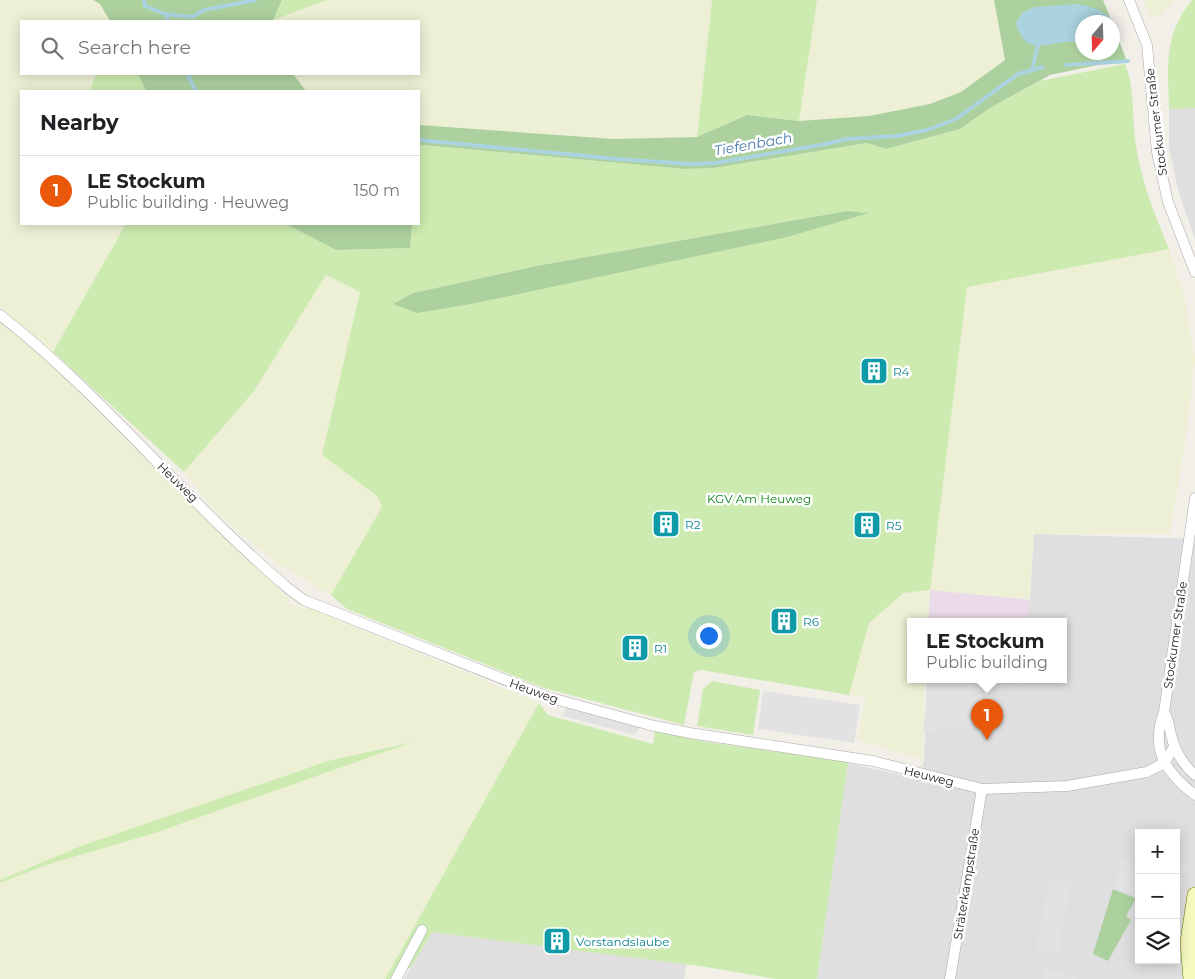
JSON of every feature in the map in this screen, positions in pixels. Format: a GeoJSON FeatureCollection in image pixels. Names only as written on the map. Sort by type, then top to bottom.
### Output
{"type":"FeatureCollection","features":[{"type":"Feature","properties":{"kind":"main road"},"geometry":{"type":"LineString","coordinates":[[1191,979],[1188,942],[1195,894]]}},
{"type":"Feature","properties":{"kind":"street","name":"Stockumer Straße"},"geometry":{"type":"LineString","coordinates":[[1129,0],[1146,45],[1157,152],[1168,202],[1195,272]]}},
{"type":"Feature","properties":{"kind":"street","name":"Heuweg"},"geometry":{"type":"LineString","coordinates":[[0,316],[42,350],[98,402],[274,576],[304,600],[489,675],[551,698],[690,733],[873,760],[982,789],[1067,786],[1147,772],[1164,763]]}},
{"type":"Feature","properties":{"kind":"street","name":"Stockumer Straße"},"geometry":{"type":"LineString","coordinates":[[1195,498],[1164,712],[1160,723],[1158,741],[1164,763],[1180,782],[1195,794]]}},
{"type":"Feature","properties":{"kind":"street","name":"Stockumer Straße"},"geometry":{"type":"LineString","coordinates":[[1164,712],[1169,720],[1174,747],[1182,761],[1195,775]]}},
{"type":"Feature","properties":{"kind":"street"},"geometry":{"type":"LineString","coordinates":[[1164,763],[1174,747]]}},
{"type":"Feature","properties":{"kind":"street","name":"Sträterkampstraße"},"geometry":{"type":"LineString","coordinates":[[950,979],[982,789]]}},
{"type":"Feature","properties":{"kind":"street"},"geometry":{"type":"LineString","coordinates":[[396,979],[422,930]]}},
{"type":"Feature","properties":{"kind":"shaded area"},"geometry":{"type":"Polygon","coordinates":[[[1195,108],[1195,239],[1179,193],[1169,148],[1169,109],[1195,108]]]}},
{"type":"Feature","properties":{"kind":"shaded area"},"geometry":{"type":"Polygon","coordinates":[[[1034,534],[1195,539],[1195,979],[817,979],[847,763],[919,779],[924,761],[927,683],[1067,683],[1067,618],[929,618],[930,590],[1030,600],[1034,534]]]}},
{"type":"Feature","properties":{"kind":"shaded area"},"geometry":{"type":"Polygon","coordinates":[[[930,590],[1030,600],[1028,618],[929,618],[930,590]]]}},
{"type":"Feature","properties":{"kind":"shaded area"},"geometry":{"type":"Polygon","coordinates":[[[929,683],[995,684],[989,722],[1002,725],[1000,732],[942,726],[928,733],[923,731],[929,683]]]}},
{"type":"Feature","properties":{"kind":"shaded area"},"geometry":{"type":"Polygon","coordinates":[[[763,691],[860,705],[854,743],[758,729],[763,691]]]}},
{"type":"Feature","properties":{"kind":"shaded area"},"geometry":{"type":"Polygon","coordinates":[[[567,707],[640,726],[635,735],[562,716],[567,707]]]}},
{"type":"Feature","properties":{"kind":"shaded area"},"geometry":{"type":"Polygon","coordinates":[[[1124,859],[1135,863],[1135,897],[1113,889],[1124,859]]]}},
{"type":"Feature","properties":{"kind":"shaded area"},"geometry":{"type":"Polygon","coordinates":[[[1180,863],[1190,867],[1186,876],[1180,874],[1180,863]]]}},
{"type":"Feature","properties":{"kind":"shaded area"},"geometry":{"type":"Polygon","coordinates":[[[1050,877],[1071,882],[1058,954],[1036,950],[1050,877]]]}},
{"type":"Feature","properties":{"kind":"shaded area"},"geometry":{"type":"Polygon","coordinates":[[[1180,880],[1184,882],[1180,898],[1180,880]]]}},
{"type":"Feature","properties":{"kind":"shaded area"},"geometry":{"type":"Polygon","coordinates":[[[432,932],[686,964],[684,979],[404,979],[432,932]]]}},
{"type":"Feature","properties":{"kind":"shaded area"},"geometry":{"type":"Polygon","coordinates":[[[1045,967],[1049,969],[1077,979],[1044,979],[1045,967]]]}},
{"type":"Feature","properties":{"kind":"green space"},"geometry":{"type":"Polygon","coordinates":[[[0,0],[93,0],[100,4],[109,20],[20,20],[20,75],[96,75],[90,90],[20,90],[20,225],[125,225],[53,352],[0,308],[0,0]]]}},
{"type":"Feature","properties":{"kind":"green space"},"geometry":{"type":"Polygon","coordinates":[[[93,0],[282,0],[273,20],[109,20],[100,4],[93,0]]]}},
{"type":"Feature","properties":{"kind":"green space"},"geometry":{"type":"Polygon","coordinates":[[[282,0],[327,0],[273,20],[282,0]]]}},
{"type":"Feature","properties":{"kind":"green space"},"geometry":{"type":"Polygon","coordinates":[[[327,0],[712,0],[697,137],[614,139],[420,125],[420,90],[305,90],[294,75],[420,75],[420,20],[272,20],[327,0]]]}},
{"type":"Feature","properties":{"kind":"green space"},"geometry":{"type":"Polygon","coordinates":[[[712,0],[817,0],[799,121],[747,115],[697,137],[712,0]]]}},
{"type":"Feature","properties":{"kind":"green space"},"geometry":{"type":"Polygon","coordinates":[[[817,0],[994,0],[1005,60],[961,92],[930,104],[869,116],[799,121],[817,0]]]}},
{"type":"Feature","properties":{"kind":"green space"},"geometry":{"type":"Polygon","coordinates":[[[994,0],[1103,0],[1109,15],[1075,15],[1075,60],[1120,60],[1120,43],[1126,59],[1050,75],[990,108],[960,129],[886,149],[867,143],[714,168],[685,169],[420,146],[420,125],[614,139],[697,137],[747,115],[799,121],[869,116],[930,104],[961,92],[1005,60],[994,0]]]}},
{"type":"Feature","properties":{"kind":"green space"},"geometry":{"type":"Polygon","coordinates":[[[1144,0],[1175,0],[1159,16],[1151,18],[1144,0]]]}},
{"type":"Feature","properties":{"kind":"green space"},"geometry":{"type":"Polygon","coordinates":[[[1192,0],[1195,0],[1195,108],[1169,109],[1169,52],[1176,26],[1192,0]]]}},
{"type":"Feature","properties":{"kind":"green space","name":"KGV Am Heuweg"},"geometry":{"type":"Polygon","coordinates":[[[1125,64],[1132,92],[1135,139],[1140,168],[1153,209],[1169,249],[967,287],[930,590],[904,593],[869,623],[849,695],[701,670],[694,672],[684,725],[544,688],[347,609],[331,595],[382,507],[377,496],[322,455],[360,292],[326,275],[254,391],[184,472],[53,352],[125,225],[288,225],[336,250],[410,248],[412,225],[420,225],[420,146],[422,145],[685,169],[714,168],[867,143],[886,149],[960,129],[990,108],[1040,81],[1125,64]],[[847,211],[536,266],[413,293],[394,304],[867,213],[847,211]]]}},
{"type":"Feature","properties":{"kind":"green space"},"geometry":{"type":"Polygon","coordinates":[[[96,75],[138,75],[146,90],[90,90],[96,75]]]}},
{"type":"Feature","properties":{"kind":"green space"},"geometry":{"type":"Polygon","coordinates":[[[138,75],[294,75],[305,90],[146,90],[138,75]]]}},
{"type":"Feature","properties":{"kind":"green space"},"geometry":{"type":"Polygon","coordinates":[[[847,211],[869,213],[787,237],[471,304],[417,313],[393,304],[413,293],[536,266],[847,211]]]}},
{"type":"Feature","properties":{"kind":"green space"},"geometry":{"type":"Polygon","coordinates":[[[288,225],[412,225],[410,248],[336,250],[288,225]]]}},
{"type":"Feature","properties":{"kind":"green space"},"geometry":{"type":"Polygon","coordinates":[[[1169,249],[1184,295],[1195,359],[1185,444],[1170,534],[1034,534],[1029,599],[930,590],[967,287],[1169,249]]]}},
{"type":"Feature","properties":{"kind":"green space"},"geometry":{"type":"Polygon","coordinates":[[[326,275],[360,292],[322,455],[377,496],[382,507],[331,595],[275,562],[217,513],[184,472],[254,391],[326,275]]]}},
{"type":"Feature","properties":{"kind":"green space"},"geometry":{"type":"Polygon","coordinates":[[[0,320],[84,395],[289,598],[288,604],[313,609],[539,703],[385,979],[0,979],[0,883],[49,864],[152,834],[406,743],[328,761],[81,846],[0,880],[0,320]]]}},
{"type":"Feature","properties":{"kind":"green space"},"geometry":{"type":"Polygon","coordinates":[[[930,590],[928,618],[907,618],[907,683],[925,683],[923,760],[857,740],[866,697],[849,695],[868,623],[904,594],[930,590]]]}},
{"type":"Feature","properties":{"kind":"green space"},"geometry":{"type":"Polygon","coordinates":[[[712,681],[760,690],[753,735],[697,726],[703,689],[712,681]]]}},
{"type":"Feature","properties":{"kind":"green space"},"geometry":{"type":"Polygon","coordinates":[[[539,703],[548,715],[653,744],[655,731],[707,742],[848,762],[817,979],[775,979],[700,966],[432,932],[410,969],[399,963],[390,979],[385,979],[539,703]]]}},
{"type":"Feature","properties":{"kind":"green space"},"geometry":{"type":"Polygon","coordinates":[[[413,742],[152,834],[49,864],[0,883],[0,880],[81,846],[328,761],[413,742]]]}},
{"type":"Feature","properties":{"kind":"green space"},"geometry":{"type":"Polygon","coordinates":[[[1113,889],[1135,898],[1126,916],[1131,920],[1108,961],[1093,954],[1113,889]]]}},
{"type":"Feature","properties":{"kind":"water"},"geometry":{"type":"Polygon","coordinates":[[[1077,4],[1092,7],[1107,15],[1075,15],[1075,42],[1034,45],[1027,42],[1021,35],[1016,23],[1022,13],[1034,7],[1077,4]]]}},
{"type":"Feature","properties":{"kind":"waterway","name":"Tiefenbach"},"geometry":{"type":"LineString","coordinates":[[144,0],[145,6],[165,14],[168,20]]}},
{"type":"Feature","properties":{"kind":"waterway"},"geometry":{"type":"LineString","coordinates":[[165,14],[192,17],[204,10],[255,0]]}},
{"type":"Feature","properties":{"kind":"waterway"},"geometry":{"type":"LineString","coordinates":[[1032,70],[1038,45]]}},
{"type":"Feature","properties":{"kind":"waterway","name":"Tiefenbach"},"geometry":{"type":"LineString","coordinates":[[1066,65],[1128,61]]}},
{"type":"Feature","properties":{"kind":"waterway","name":"Tiefenbach"},"geometry":{"type":"LineString","coordinates":[[420,140],[617,159],[691,164],[716,163],[846,139],[897,136],[927,130],[956,119],[1018,74],[1043,67]]}},
{"type":"Feature","properties":{"kind":"waterway","name":"Tiefenbach"},"geometry":{"type":"LineString","coordinates":[[190,75],[189,78],[195,90]]}},
{"type":"Feature","properties":{"kind":"place","name":"R4"},"geometry":{"type":"Point","coordinates":[874,371]}},
{"type":"Feature","properties":{"kind":"place","name":"R2"},"geometry":{"type":"Point","coordinates":[666,524]}},
{"type":"Feature","properties":{"kind":"place","name":"R5"},"geometry":{"type":"Point","coordinates":[867,525]}},
{"type":"Feature","properties":{"kind":"place","name":"R6"},"geometry":{"type":"Point","coordinates":[784,621]}},
{"type":"Feature","properties":{"kind":"place","name":"R1"},"geometry":{"type":"Point","coordinates":[635,648]}},
{"type":"Feature","properties":{"kind":"place","name":"LE Stockum"},"geometry":{"type":"Point","coordinates":[987,740]}},
{"type":"Feature","properties":{"kind":"place","name":"Vorstandslaube"},"geometry":{"type":"Point","coordinates":[557,941]}}]}
